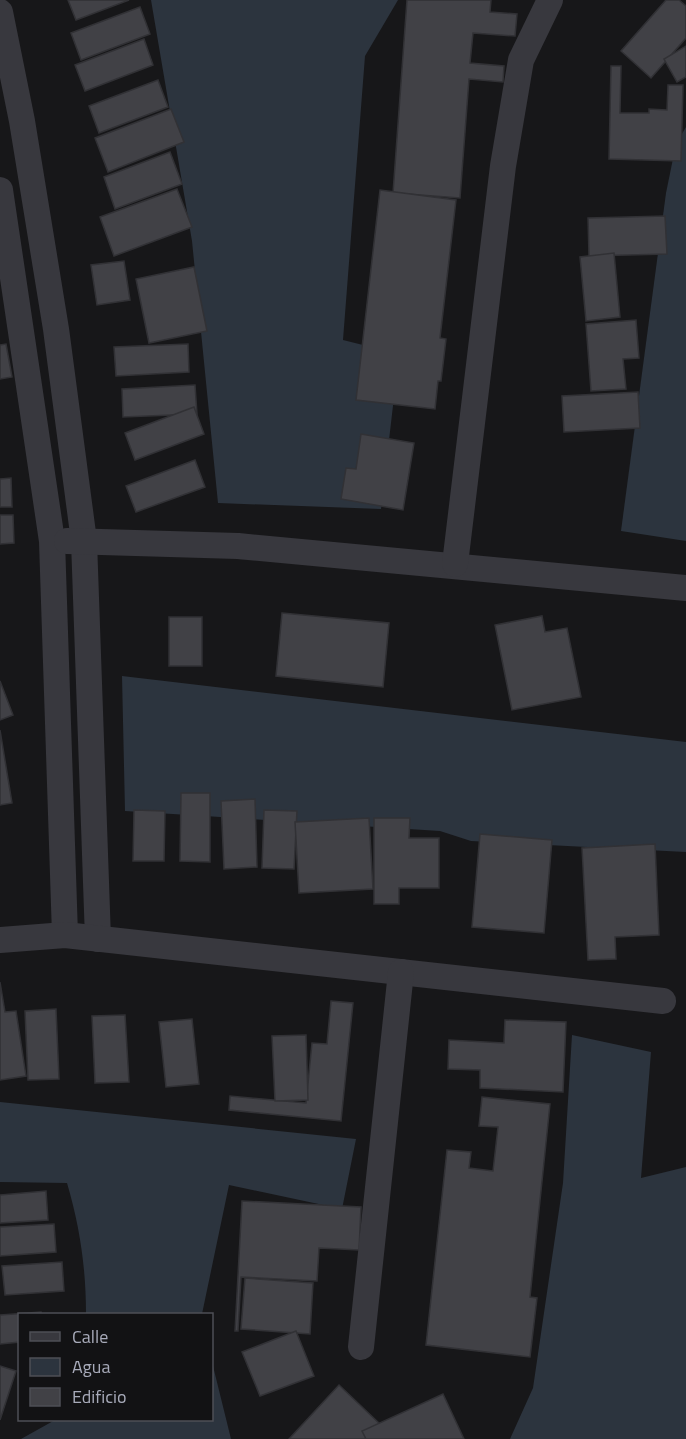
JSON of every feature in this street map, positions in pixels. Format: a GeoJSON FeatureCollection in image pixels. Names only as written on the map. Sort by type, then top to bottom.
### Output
{"type":"FeatureCollection","features":[{"type":"Feature","properties":{"kind":"street"},"geometry":{"type":"LineString","coordinates":[[455,564],[503,166],[521,60],[550,0]]}},
{"type":"Feature","properties":{"kind":"street"},"geometry":{"type":"LineString","coordinates":[[0,12],[11,122],[56,329],[84,541],[98,939]]}},
{"type":"Feature","properties":{"kind":"street"},"geometry":{"type":"LineString","coordinates":[[0,190],[52,541],[65,935]]}},
{"type":"Feature","properties":{"kind":"street"},"geometry":{"type":"LineString","coordinates":[[52,541],[237,546],[455,564],[686,588]]}},
{"type":"Feature","properties":{"kind":"street"},"geometry":{"type":"LineString","coordinates":[[0,940],[65,935],[663,1001]]}},
{"type":"Feature","properties":{"kind":"street"},"geometry":{"type":"LineString","coordinates":[[361,1347],[401,972]]}},
{"type":"Feature","properties":{"kind":"water"},"geometry":{"type":"Polygon","coordinates":[[[151,0],[398,0],[365,56],[343,340],[399,354],[381,509],[218,503],[192,241],[151,0]]]}},
{"type":"Feature","properties":{"kind":"water"},"geometry":{"type":"Polygon","coordinates":[[[686,127],[686,541],[621,531],[666,193],[676,144],[686,127]]]}},
{"type":"Feature","properties":{"kind":"water"},"geometry":{"type":"Polygon","coordinates":[[[122,676],[686,742],[686,852],[471,841],[440,831],[125,811],[122,676]]]}},
{"type":"Feature","properties":{"kind":"water"},"geometry":{"type":"Polygon","coordinates":[[[572,1035],[651,1052],[641,1178],[686,1167],[686,1439],[510,1439],[533,1388],[563,1183],[572,1035]]]}},
{"type":"Feature","properties":{"kind":"water"},"geometry":{"type":"Polygon","coordinates":[[[0,1102],[356,1139],[342,1209],[229,1185],[202,1313],[86,1313],[81,1248],[67,1183],[0,1182],[0,1102]]]}},
{"type":"Feature","properties":{"kind":"water"},"geometry":{"type":"Polygon","coordinates":[[[213,1366],[231,1439],[21,1439],[53,1421],[213,1421],[213,1366]]]}},
{"type":"Feature","properties":{"kind":"building"},"geometry":{"type":"Polygon","coordinates":[[[68,0],[129,0],[76,20],[68,0]]]}},
{"type":"Feature","properties":{"kind":"building"},"geometry":{"type":"Polygon","coordinates":[[[407,0],[491,0],[490,12],[517,14],[515,36],[473,33],[470,63],[504,66],[503,82],[469,79],[460,198],[393,193],[407,0]]]}},
{"type":"Feature","properties":{"kind":"building"},"geometry":{"type":"Polygon","coordinates":[[[666,0],[679,0],[686,6],[686,38],[651,78],[621,51],[666,0]]]}},
{"type":"Feature","properties":{"kind":"building"},"geometry":{"type":"Polygon","coordinates":[[[140,7],[150,34],[81,60],[71,33],[140,7]]]}},
{"type":"Feature","properties":{"kind":"building"},"geometry":{"type":"Polygon","coordinates":[[[144,39],[153,65],[85,91],[75,65],[144,39]]]}},
{"type":"Feature","properties":{"kind":"building"},"geometry":{"type":"Polygon","coordinates":[[[686,46],[686,77],[677,82],[664,59],[686,46]]]}},
{"type":"Feature","properties":{"kind":"building"},"geometry":{"type":"Polygon","coordinates":[[[611,66],[621,66],[620,113],[649,113],[649,109],[667,110],[668,85],[683,85],[681,161],[609,159],[611,66]]]}},
{"type":"Feature","properties":{"kind":"building"},"geometry":{"type":"Polygon","coordinates":[[[158,80],[168,107],[99,133],[89,106],[158,80]]]}},
{"type":"Feature","properties":{"kind":"building"},"geometry":{"type":"Polygon","coordinates":[[[171,109],[184,142],[108,172],[95,138],[171,109]]]}},
{"type":"Feature","properties":{"kind":"building"},"geometry":{"type":"Polygon","coordinates":[[[170,152],[182,184],[115,209],[104,177],[170,152]]]}},
{"type":"Feature","properties":{"kind":"building"},"geometry":{"type":"Polygon","coordinates":[[[177,189],[192,227],[114,256],[100,217],[177,189]]]}},
{"type":"Feature","properties":{"kind":"building"},"geometry":{"type":"Polygon","coordinates":[[[380,190],[456,200],[440,338],[446,339],[435,409],[356,400],[380,190]]]}},
{"type":"Feature","properties":{"kind":"building"},"geometry":{"type":"Polygon","coordinates":[[[665,216],[667,254],[589,256],[588,218],[665,216]]]}},
{"type":"Feature","properties":{"kind":"building"},"geometry":{"type":"Polygon","coordinates":[[[614,253],[620,317],[586,321],[580,257],[614,253]]]}},
{"type":"Feature","properties":{"kind":"building"},"geometry":{"type":"Polygon","coordinates":[[[124,261],[130,300],[97,305],[91,265],[124,261]]]}},
{"type":"Feature","properties":{"kind":"building"},"geometry":{"type":"Polygon","coordinates":[[[194,267],[207,331],[149,343],[136,279],[194,267]]]}},
{"type":"Feature","properties":{"kind":"building"},"geometry":{"type":"Polygon","coordinates":[[[636,320],[639,358],[623,359],[626,389],[591,391],[586,324],[636,320]]]}},
{"type":"Feature","properties":{"kind":"building"},"geometry":{"type":"Polygon","coordinates":[[[6,344],[12,377],[0,379],[0,345],[6,344]]]}},
{"type":"Feature","properties":{"kind":"building"},"geometry":{"type":"Polygon","coordinates":[[[188,344],[189,372],[116,376],[114,347],[188,344]]]}},
{"type":"Feature","properties":{"kind":"building"},"geometry":{"type":"Polygon","coordinates":[[[195,385],[197,414],[123,417],[122,389],[195,385]]]}},
{"type":"Feature","properties":{"kind":"building"},"geometry":{"type":"Polygon","coordinates":[[[638,392],[640,428],[564,432],[562,396],[638,392]]]}},
{"type":"Feature","properties":{"kind":"building"},"geometry":{"type":"Polygon","coordinates":[[[194,407],[204,434],[135,460],[125,433],[194,407]]]}},
{"type":"Feature","properties":{"kind":"building"},"geometry":{"type":"Polygon","coordinates":[[[361,434],[414,443],[403,510],[341,499],[346,468],[356,469],[361,434]]]}},
{"type":"Feature","properties":{"kind":"building"},"geometry":{"type":"Polygon","coordinates":[[[195,460],[205,487],[136,512],[126,486],[195,460]]]}},
{"type":"Feature","properties":{"kind":"building"},"geometry":{"type":"Polygon","coordinates":[[[11,478],[12,507],[0,507],[0,479],[11,478]]]}},
{"type":"Feature","properties":{"kind":"building"},"geometry":{"type":"Polygon","coordinates":[[[0,515],[13,515],[14,543],[0,544],[0,515]]]}},
{"type":"Feature","properties":{"kind":"building"},"geometry":{"type":"Polygon","coordinates":[[[282,613],[389,623],[383,687],[276,676],[282,613]]]}},
{"type":"Feature","properties":{"kind":"building"},"geometry":{"type":"Polygon","coordinates":[[[542,616],[545,632],[567,628],[581,697],[512,710],[495,625],[542,616]]]}},
{"type":"Feature","properties":{"kind":"building"},"geometry":{"type":"Polygon","coordinates":[[[169,617],[202,617],[202,666],[169,666],[169,617]]]}},
{"type":"Feature","properties":{"kind":"building"},"geometry":{"type":"Polygon","coordinates":[[[0,681],[13,715],[0,720],[0,681]]]}},
{"type":"Feature","properties":{"kind":"building"},"geometry":{"type":"Polygon","coordinates":[[[0,730],[12,803],[0,805],[0,730]]]}},
{"type":"Feature","properties":{"kind":"building"},"geometry":{"type":"Polygon","coordinates":[[[181,793],[210,793],[210,862],[180,861],[181,793]]]}},
{"type":"Feature","properties":{"kind":"building"},"geometry":{"type":"Polygon","coordinates":[[[255,799],[257,867],[224,869],[221,801],[255,799]]]}},
{"type":"Feature","properties":{"kind":"building"},"geometry":{"type":"Polygon","coordinates":[[[134,810],[165,811],[164,861],[133,861],[134,810]]]}},
{"type":"Feature","properties":{"kind":"building"},"geometry":{"type":"Polygon","coordinates":[[[264,810],[297,811],[294,869],[262,868],[264,810]]]}},
{"type":"Feature","properties":{"kind":"building"},"geometry":{"type":"Polygon","coordinates":[[[369,818],[373,889],[299,893],[295,822],[369,818]]]}},
{"type":"Feature","properties":{"kind":"building"},"geometry":{"type":"Polygon","coordinates":[[[374,818],[410,818],[409,838],[439,838],[439,888],[399,888],[399,904],[374,904],[374,818]]]}},
{"type":"Feature","properties":{"kind":"building"},"geometry":{"type":"Polygon","coordinates":[[[480,834],[552,840],[544,933],[472,927],[480,834]]]}},
{"type":"Feature","properties":{"kind":"building"},"geometry":{"type":"Polygon","coordinates":[[[655,844],[659,935],[615,937],[616,959],[588,960],[582,848],[655,844]]]}},
{"type":"Feature","properties":{"kind":"building"},"geometry":{"type":"Polygon","coordinates":[[[0,982],[5,1012],[16,1011],[26,1076],[0,1080],[0,982]]]}},
{"type":"Feature","properties":{"kind":"building"},"geometry":{"type":"Polygon","coordinates":[[[331,1001],[353,1003],[341,1121],[229,1110],[230,1096],[306,1103],[312,1043],[327,1044],[331,1001]]]}},
{"type":"Feature","properties":{"kind":"building"},"geometry":{"type":"Polygon","coordinates":[[[56,1009],[59,1079],[28,1080],[25,1011],[56,1009]]]}},
{"type":"Feature","properties":{"kind":"building"},"geometry":{"type":"Polygon","coordinates":[[[125,1015],[129,1082],[95,1083],[92,1016],[125,1015]]]}},
{"type":"Feature","properties":{"kind":"building"},"geometry":{"type":"Polygon","coordinates":[[[192,1019],[199,1084],[166,1087],[159,1022],[192,1019]]]}},
{"type":"Feature","properties":{"kind":"building"},"geometry":{"type":"Polygon","coordinates":[[[505,1020],[566,1022],[563,1092],[480,1088],[480,1070],[448,1069],[449,1040],[504,1043],[505,1020]]]}},
{"type":"Feature","properties":{"kind":"building"},"geometry":{"type":"Polygon","coordinates":[[[306,1035],[308,1100],[275,1101],[272,1036],[306,1035]]]}},
{"type":"Feature","properties":{"kind":"building"},"geometry":{"type":"Polygon","coordinates":[[[482,1097],[550,1104],[530,1297],[537,1298],[530,1357],[426,1345],[447,1150],[471,1152],[469,1168],[493,1171],[498,1127],[479,1126],[482,1097]]]}},
{"type":"Feature","properties":{"kind":"building"},"geometry":{"type":"Polygon","coordinates":[[[46,1191],[48,1220],[0,1223],[0,1195],[46,1191]]]}},
{"type":"Feature","properties":{"kind":"building"},"geometry":{"type":"Polygon","coordinates":[[[242,1201],[361,1207],[359,1250],[319,1248],[317,1281],[241,1277],[238,1331],[235,1331],[242,1201]]]}},
{"type":"Feature","properties":{"kind":"building"},"geometry":{"type":"Polygon","coordinates":[[[54,1224],[56,1252],[0,1256],[0,1227],[54,1224]]]}},
{"type":"Feature","properties":{"kind":"building"},"geometry":{"type":"Polygon","coordinates":[[[62,1262],[64,1291],[5,1295],[2,1266],[62,1262]]]}},
{"type":"Feature","properties":{"kind":"building"},"geometry":{"type":"Polygon","coordinates":[[[245,1278],[313,1283],[310,1334],[241,1329],[245,1278]]]}},
{"type":"Feature","properties":{"kind":"building"},"geometry":{"type":"Polygon","coordinates":[[[18,1314],[18,1342],[0,1344],[0,1315],[18,1314]]]}},
{"type":"Feature","properties":{"kind":"building"},"geometry":{"type":"Polygon","coordinates":[[[296,1331],[314,1376],[260,1396],[242,1352],[296,1331]]]}},
{"type":"Feature","properties":{"kind":"building"},"geometry":{"type":"Polygon","coordinates":[[[0,1366],[16,1371],[0,1420],[0,1366]]]}},
{"type":"Feature","properties":{"kind":"building"},"geometry":{"type":"Polygon","coordinates":[[[339,1385],[382,1426],[370,1439],[289,1439],[339,1385]]]}},
{"type":"Feature","properties":{"kind":"building"},"geometry":{"type":"Polygon","coordinates":[[[443,1394],[464,1439],[366,1439],[362,1431],[443,1394]]]}}]}
